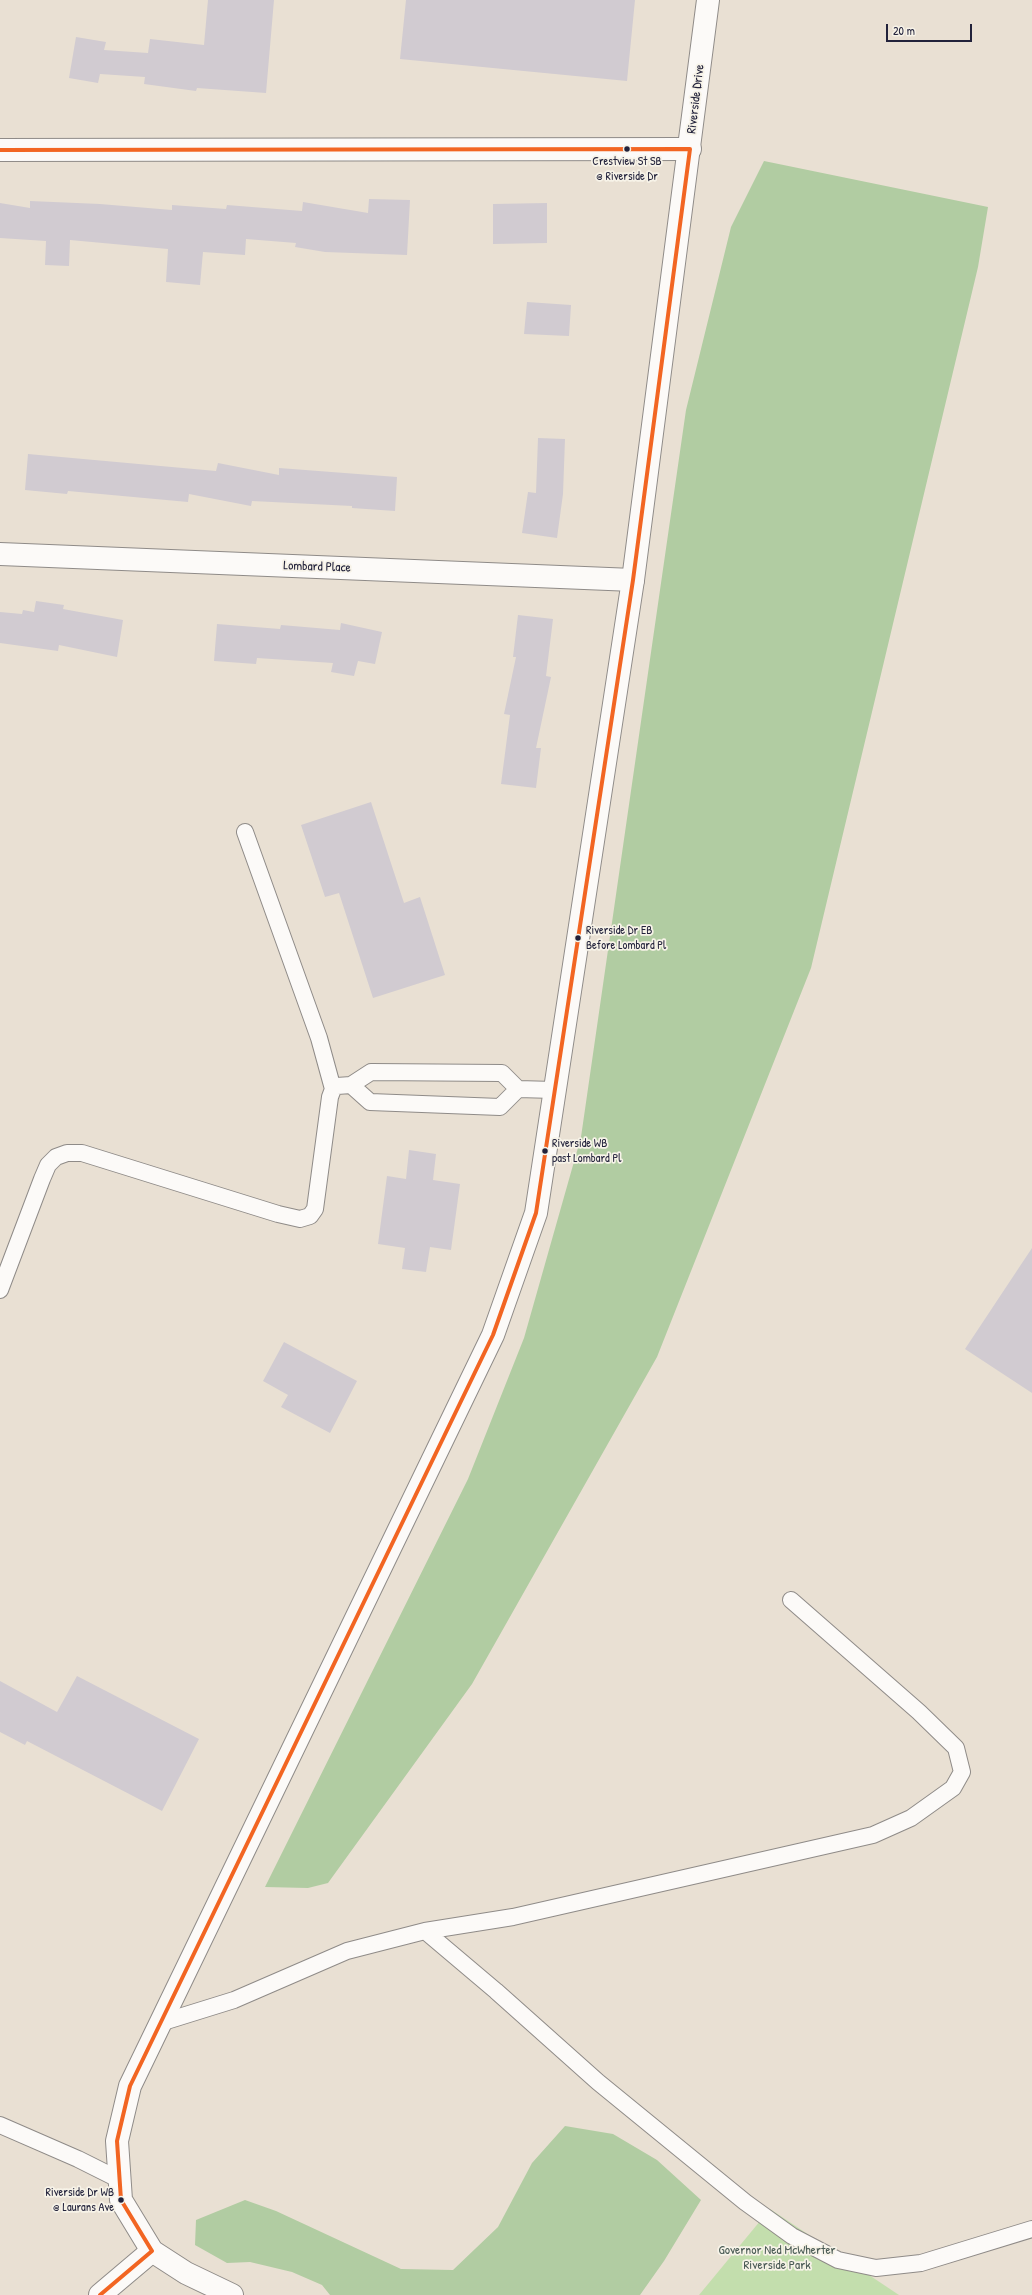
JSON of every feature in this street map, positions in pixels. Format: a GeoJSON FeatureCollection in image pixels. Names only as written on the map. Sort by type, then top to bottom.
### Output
{"type":"FeatureCollection","features":[{"type":"Feature","properties":{"kind":"street","name":"Riverside Drive"},"geometry":{"type":"LineString","coordinates":[[232,2295],[186,2273],[152,2251],[121,2200],[117,2141],[130,2086],[493,1335],[536,1213],[634,580],[708,0]]}},
{"type":"Feature","properties":{"kind":"street"},"geometry":{"type":"LineString","coordinates":[[0,150],[690,149]]}},
{"type":"Feature","properties":{"kind":"street","name":"Lombard Place"},"geometry":{"type":"LineString","coordinates":[[0,554],[634,580]]}},
{"type":"Feature","properties":{"kind":"street"},"geometry":{"type":"LineString","coordinates":[[100,2295],[152,2251]]}},
{"type":"Feature","properties":{"kind":"lane"},"geometry":{"type":"LineString","coordinates":[[0,1290],[48,1165],[56,1157],[67,1153],[82,1153],[278,1214],[300,1219],[310,1216],[314,1209],[330,1097],[333,1089],[319,1038],[245,832]]}},
{"type":"Feature","properties":{"kind":"lane"},"geometry":{"type":"LineString","coordinates":[[333,1089],[337,1086],[351,1085],[371,1072],[502,1073],[518,1090]]}},
{"type":"Feature","properties":{"kind":"lane"},"geometry":{"type":"LineString","coordinates":[[351,1085],[370,1102],[500,1106],[518,1090],[554,1090]]}},
{"type":"Feature","properties":{"kind":"lane"},"geometry":{"type":"LineString","coordinates":[[160,2023],[234,2000],[346,1951],[425,1931],[513,1917],[873,1835],[911,1818],[953,1788],[962,1772],[956,1748],[919,1712],[791,1600]]}},
{"type":"Feature","properties":{"kind":"lane"},"geometry":{"type":"LineString","coordinates":[[425,1931],[496,1991],[598,2082],[745,2202],[792,2236],[838,2260],[876,2268],[921,2263],[1032,2229]]}},
{"type":"Feature","properties":{"kind":"lane"},"geometry":{"type":"LineString","coordinates":[[0,2125],[78,2159],[120,2180]]}},
{"type":"Feature","properties":{"kind":"green space"},"geometry":{"type":"Polygon","coordinates":[[[764,161],[988,207],[978,267],[811,968],[657,1357],[472,1684],[328,1883],[308,1888],[265,1887],[468,1479],[524,1338],[581,1137],[686,410],[731,227],[764,161]]]}},
{"type":"Feature","properties":{"kind":"green space"},"geometry":{"type":"Polygon","coordinates":[[[565,2126],[613,2134],[657,2160],[701,2200],[664,2261],[640,2295],[330,2295],[322,2285],[292,2272],[250,2262],[227,2263],[195,2245],[196,2220],[245,2200],[276,2211],[401,2269],[453,2270],[498,2227],[532,2163],[565,2126]]]}},
{"type":"Feature","properties":{"kind":"green space","name":"Governor Ned McWherter Riverside Park"},"geometry":{"type":"Polygon","coordinates":[[[770,2209],[899,2295],[699,2295],[770,2209]]]}},
{"type":"Feature","properties":{"kind":"building"},"geometry":{"type":"Polygon","coordinates":[[[208,0],[274,0],[266,93],[197,88],[196,91],[144,84],[145,77],[100,74],[98,83],[69,78],[76,37],[106,42],[104,50],[148,53],[150,39],[204,45],[208,0]]]}},
{"type":"Feature","properties":{"kind":"building"},"geometry":{"type":"Polygon","coordinates":[[[406,0],[635,0],[627,81],[400,59],[406,0]]]}},
{"type":"Feature","properties":{"kind":"building"},"geometry":{"type":"Polygon","coordinates":[[[369,199],[410,200],[407,255],[325,252],[295,247],[296,243],[246,239],[245,255],[203,252],[200,285],[166,282],[168,249],[70,240],[69,266],[45,265],[46,241],[0,238],[0,203],[30,208],[30,201],[100,204],[172,210],[172,205],[226,209],[227,205],[302,211],[303,202],[368,213],[369,199]]]}},
{"type":"Feature","properties":{"kind":"building"},"geometry":{"type":"Polygon","coordinates":[[[547,203],[547,243],[493,244],[493,204],[547,203]]]}},
{"type":"Feature","properties":{"kind":"building"},"geometry":{"type":"Polygon","coordinates":[[[527,302],[571,305],[569,336],[524,334],[527,302]]]}},
{"type":"Feature","properties":{"kind":"building"},"geometry":{"type":"Polygon","coordinates":[[[538,438],[565,439],[563,494],[557,538],[522,533],[528,492],[536,493],[538,438]]]}},
{"type":"Feature","properties":{"kind":"building"},"geometry":{"type":"Polygon","coordinates":[[[28,454],[216,471],[218,463],[279,475],[279,468],[397,477],[395,511],[352,508],[352,506],[252,501],[251,506],[189,494],[188,502],[68,491],[67,494],[25,490],[28,454]]]}},
{"type":"Feature","properties":{"kind":"building"},"geometry":{"type":"Polygon","coordinates":[[[36,601],[64,605],[63,609],[123,620],[117,657],[59,645],[58,651],[0,643],[0,612],[22,614],[23,610],[34,612],[36,601]]]}},
{"type":"Feature","properties":{"kind":"building"},"geometry":{"type":"Polygon","coordinates":[[[518,615],[553,619],[546,676],[551,677],[536,748],[541,748],[536,788],[501,784],[510,715],[504,714],[516,657],[513,657],[518,615]]]}},
{"type":"Feature","properties":{"kind":"building"},"geometry":{"type":"Polygon","coordinates":[[[341,623],[382,632],[375,664],[358,661],[354,676],[331,672],[333,663],[257,658],[256,664],[214,661],[217,624],[280,629],[281,625],[340,630],[341,623]]]}},
{"type":"Feature","properties":{"kind":"building"},"geometry":{"type":"Polygon","coordinates":[[[371,802],[404,903],[420,897],[445,975],[373,998],[339,893],[325,897],[301,825],[371,802]]]}},
{"type":"Feature","properties":{"kind":"building"},"geometry":{"type":"Polygon","coordinates":[[[409,1150],[436,1154],[433,1180],[460,1184],[451,1250],[430,1247],[426,1272],[402,1269],[405,1248],[378,1244],[387,1176],[406,1179],[409,1150]]]}},
{"type":"Feature","properties":{"kind":"building"},"geometry":{"type":"Polygon","coordinates":[[[1032,1248],[1032,1393],[965,1349],[1032,1248]]]}},
{"type":"Feature","properties":{"kind":"building"},"geometry":{"type":"Polygon","coordinates":[[[284,1342],[357,1381],[330,1433],[281,1407],[288,1395],[263,1381],[284,1342]]]}},
{"type":"Feature","properties":{"kind":"building"},"geometry":{"type":"Polygon","coordinates":[[[77,1676],[199,1739],[162,1811],[27,1741],[25,1745],[0,1732],[0,1681],[57,1712],[77,1676]]]}},
{"type":"Feature","properties":{"kind":"transit line"},"geometry":{"type":"LineString","coordinates":[[0,150],[690,149],[633,580],[536,1213],[493,1335],[130,2086],[117,2141],[121,2200],[152,2251],[100,2295]]}},
{"type":"Feature","properties":{"kind":"place","name":"Crestview St SB @ Riverside Dr"},"geometry":{"type":"Point","coordinates":[627,149]}},
{"type":"Feature","properties":{"kind":"place","name":"Riverside Dr EB Before Lombard Pl"},"geometry":{"type":"Point","coordinates":[578,938]}},
{"type":"Feature","properties":{"kind":"place","name":"Riverside WB past Lombard Pl"},"geometry":{"type":"Point","coordinates":[545,1151]}},
{"type":"Feature","properties":{"kind":"place","name":"Riverside Dr WB @ Laurans Ave"},"geometry":{"type":"Point","coordinates":[121,2200]}}]}
